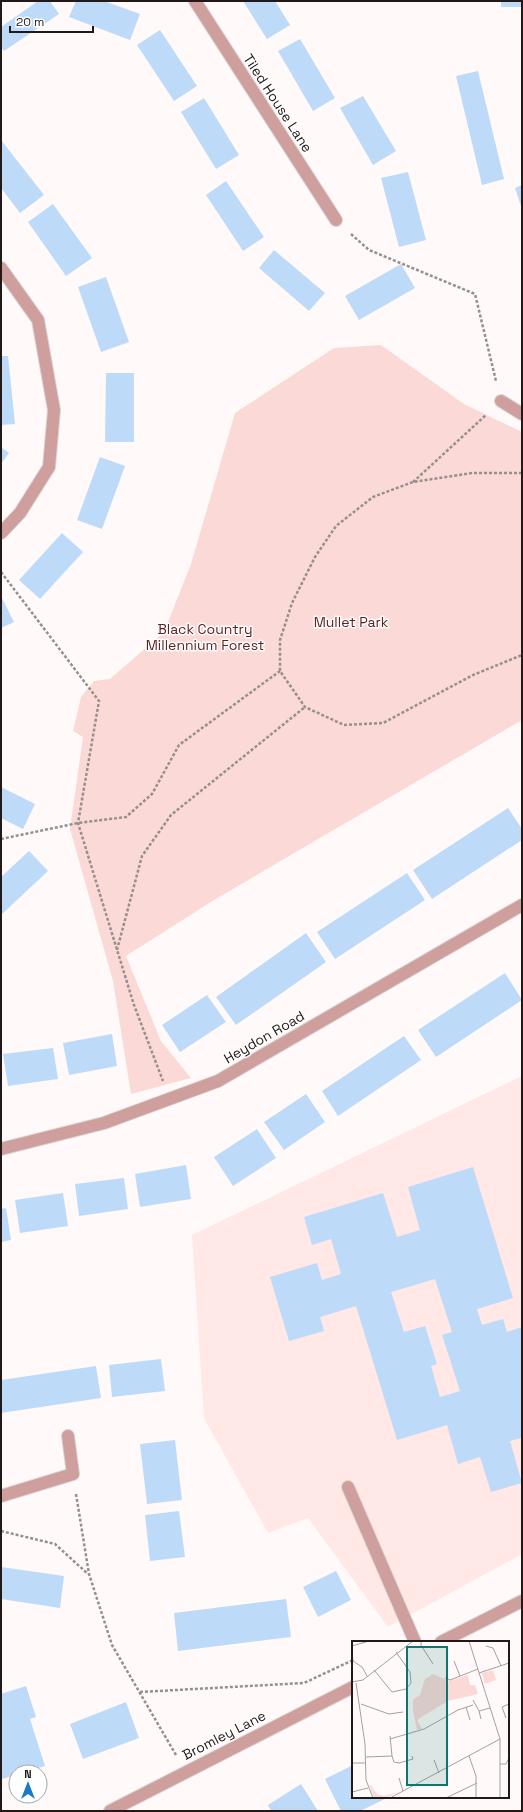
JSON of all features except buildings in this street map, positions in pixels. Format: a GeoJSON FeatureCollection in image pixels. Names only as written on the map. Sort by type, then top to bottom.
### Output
{"type":"FeatureCollection","features":[{"type":"Feature","properties":{"kind":"street","name":"Tiled House Lane"},"geometry":{"type":"LineString","coordinates":[[195,1],[336,220]]}},
{"type":"Feature","properties":{"kind":"street"},"geometry":{"type":"LineString","coordinates":[[1,268],[38,320],[54,410],[49,467],[20,513],[1,533]]}},
{"type":"Feature","properties":{"kind":"street"},"geometry":{"type":"LineString","coordinates":[[501,401],[522,414]]}},
{"type":"Feature","properties":{"kind":"street","name":"Heydon Road"},"geometry":{"type":"LineString","coordinates":[[1,1149],[104,1123],[170,1100],[218,1081],[522,904]]}},
{"type":"Feature","properties":{"kind":"street"},"geometry":{"type":"LineString","coordinates":[[1,1496],[73,1474],[68,1436]]}},
{"type":"Feature","properties":{"kind":"street"},"geometry":{"type":"LineString","coordinates":[[348,1488],[415,1641]]}},
{"type":"Feature","properties":{"kind":"street"},"geometry":{"type":"LineString","coordinates":[[443,1641],[522,1600]]}},
{"type":"Feature","properties":{"kind":"street","name":"Bromley Lane"},"geometry":{"type":"LineString","coordinates":[[110,1811],[352,1688]]}},
{"type":"Feature","properties":{"kind":"path"},"geometry":{"type":"LineString","coordinates":[[336,220],[369,250],[475,294],[501,401],[413,482]]}},
{"type":"Feature","properties":{"kind":"path"},"geometry":{"type":"LineString","coordinates":[[522,473],[472,473],[413,482],[373,497],[336,526],[315,557],[292,603],[280,640],[280,671],[305,707],[344,726],[382,723],[473,675],[522,655]]}},
{"type":"Feature","properties":{"kind":"path"},"geometry":{"type":"LineString","coordinates":[[1,572],[99,701],[78,823],[134,1005],[170,1100]]}},
{"type":"Feature","properties":{"kind":"path"},"geometry":{"type":"LineString","coordinates":[[1,839],[78,823],[126,817],[152,794],[179,745],[280,671]]}},
{"type":"Feature","properties":{"kind":"path"},"geometry":{"type":"LineString","coordinates":[[117,950],[142,856],[171,815],[305,707]]}},
{"type":"Feature","properties":{"kind":"path"},"geometry":{"type":"LineString","coordinates":[[73,1474],[89,1574],[112,1645],[186,1772]]}},
{"type":"Feature","properties":{"kind":"path"},"geometry":{"type":"LineString","coordinates":[[1,1531],[55,1544],[89,1574]]}},
{"type":"Feature","properties":{"kind":"path"},"geometry":{"type":"LineString","coordinates":[[140,1692],[304,1683],[352,1660]]}},
{"type":"Feature","properties":{"kind":"shaded area"},"geometry":{"type":"Polygon","coordinates":[[[522,1076],[522,1554],[388,1627],[308,1518],[268,1533],[204,1418],[192,1235],[522,1076]]]}},
{"type":"Feature","properties":{"kind":"green space","name":"Mullet Park"},"geometry":{"type":"Polygon","coordinates":[[[381,345],[464,404],[522,432],[522,720],[214,900],[126,956],[161,1041],[191,1078],[131,1094],[113,981],[70,829],[83,737],[73,731],[81,697],[94,681],[110,679],[164,632],[191,564],[235,413],[334,348],[381,345]]]}},
{"type":"Feature","properties":{"kind":"park label","name":"Black Country Millennium Forest"},"geometry":{"type":"Point","coordinates":[205,638]}}]}
